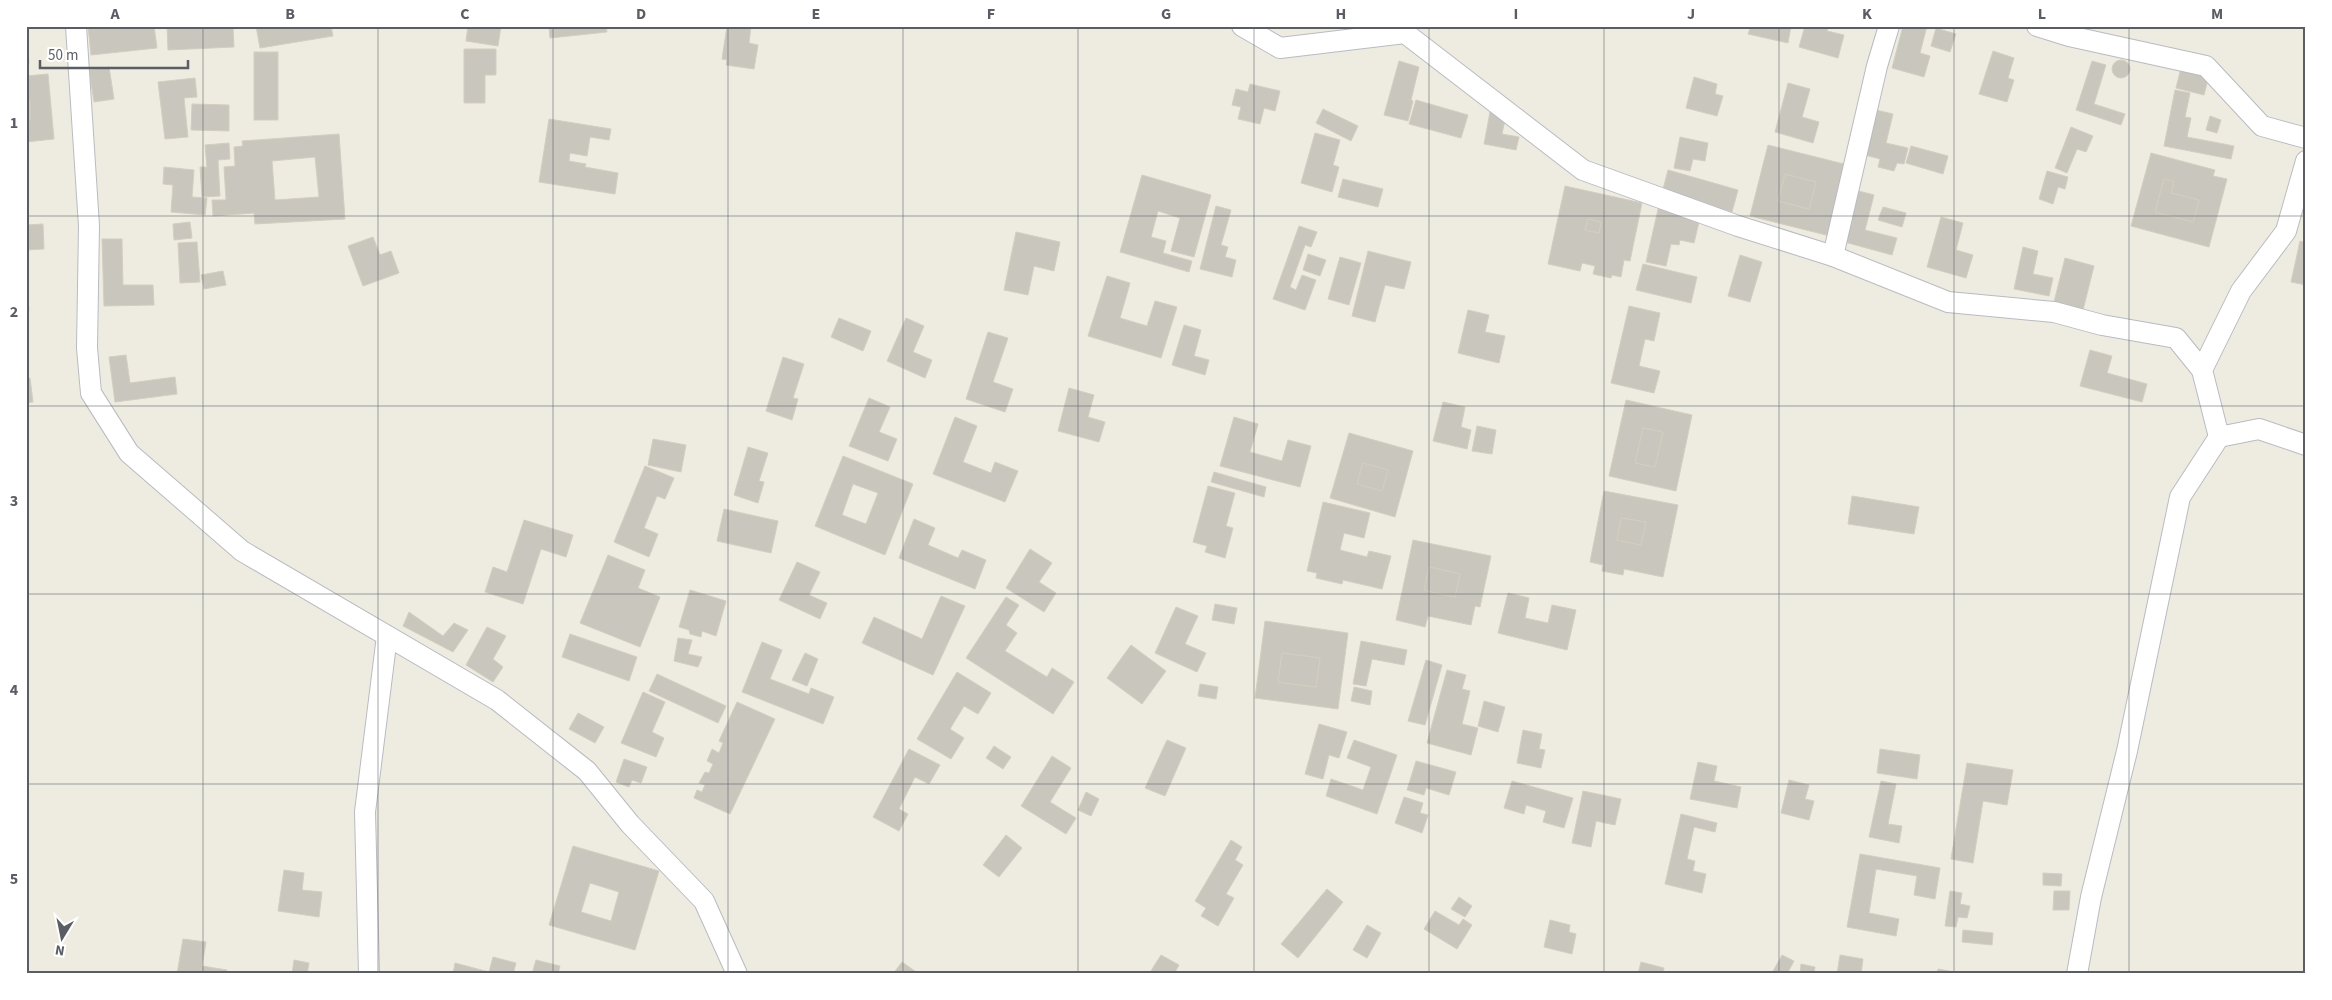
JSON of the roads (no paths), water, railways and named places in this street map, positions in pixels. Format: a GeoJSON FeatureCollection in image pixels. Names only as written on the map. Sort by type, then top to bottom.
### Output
{"type":"FeatureCollection","features":[{"type":"Feature","properties":{"kind":"street"},"geometry":{"type":"LineString","coordinates":[[76,26],[89,226],[87,348],[91,393],[129,453],[242,551],[497,700],[587,771],[630,824],[704,901],[737,974]]}},
{"type":"Feature","properties":{"kind":"street"},"geometry":{"type":"LineString","coordinates":[[1242,26],[1280,48],[1406,33],[1583,170],[1738,226],[1833,256],[1948,302],[2054,312],[2102,325],[2176,338],[2202,370],[2220,437]]}},
{"type":"Feature","properties":{"kind":"street"},"geometry":{"type":"LineString","coordinates":[[1833,256],[1877,66],[1889,26]]}},
{"type":"Feature","properties":{"kind":"street"},"geometry":{"type":"LineString","coordinates":[[2037,26],[2071,31],[2206,66],[2262,126],[2306,138]]}},
{"type":"Feature","properties":{"kind":"street"},"geometry":{"type":"LineString","coordinates":[[2202,370],[2240,291],[2286,231],[2306,161]]}},
{"type":"Feature","properties":{"kind":"street"},"geometry":{"type":"LineString","coordinates":[[2078,971],[2091,897],[2127,751],[2180,496],[2220,437],[2259,430],[2306,445]]}},
{"type":"Feature","properties":{"kind":"street"},"geometry":{"type":"LineString","coordinates":[[369,974],[365,812],[387,636]]}}]}
